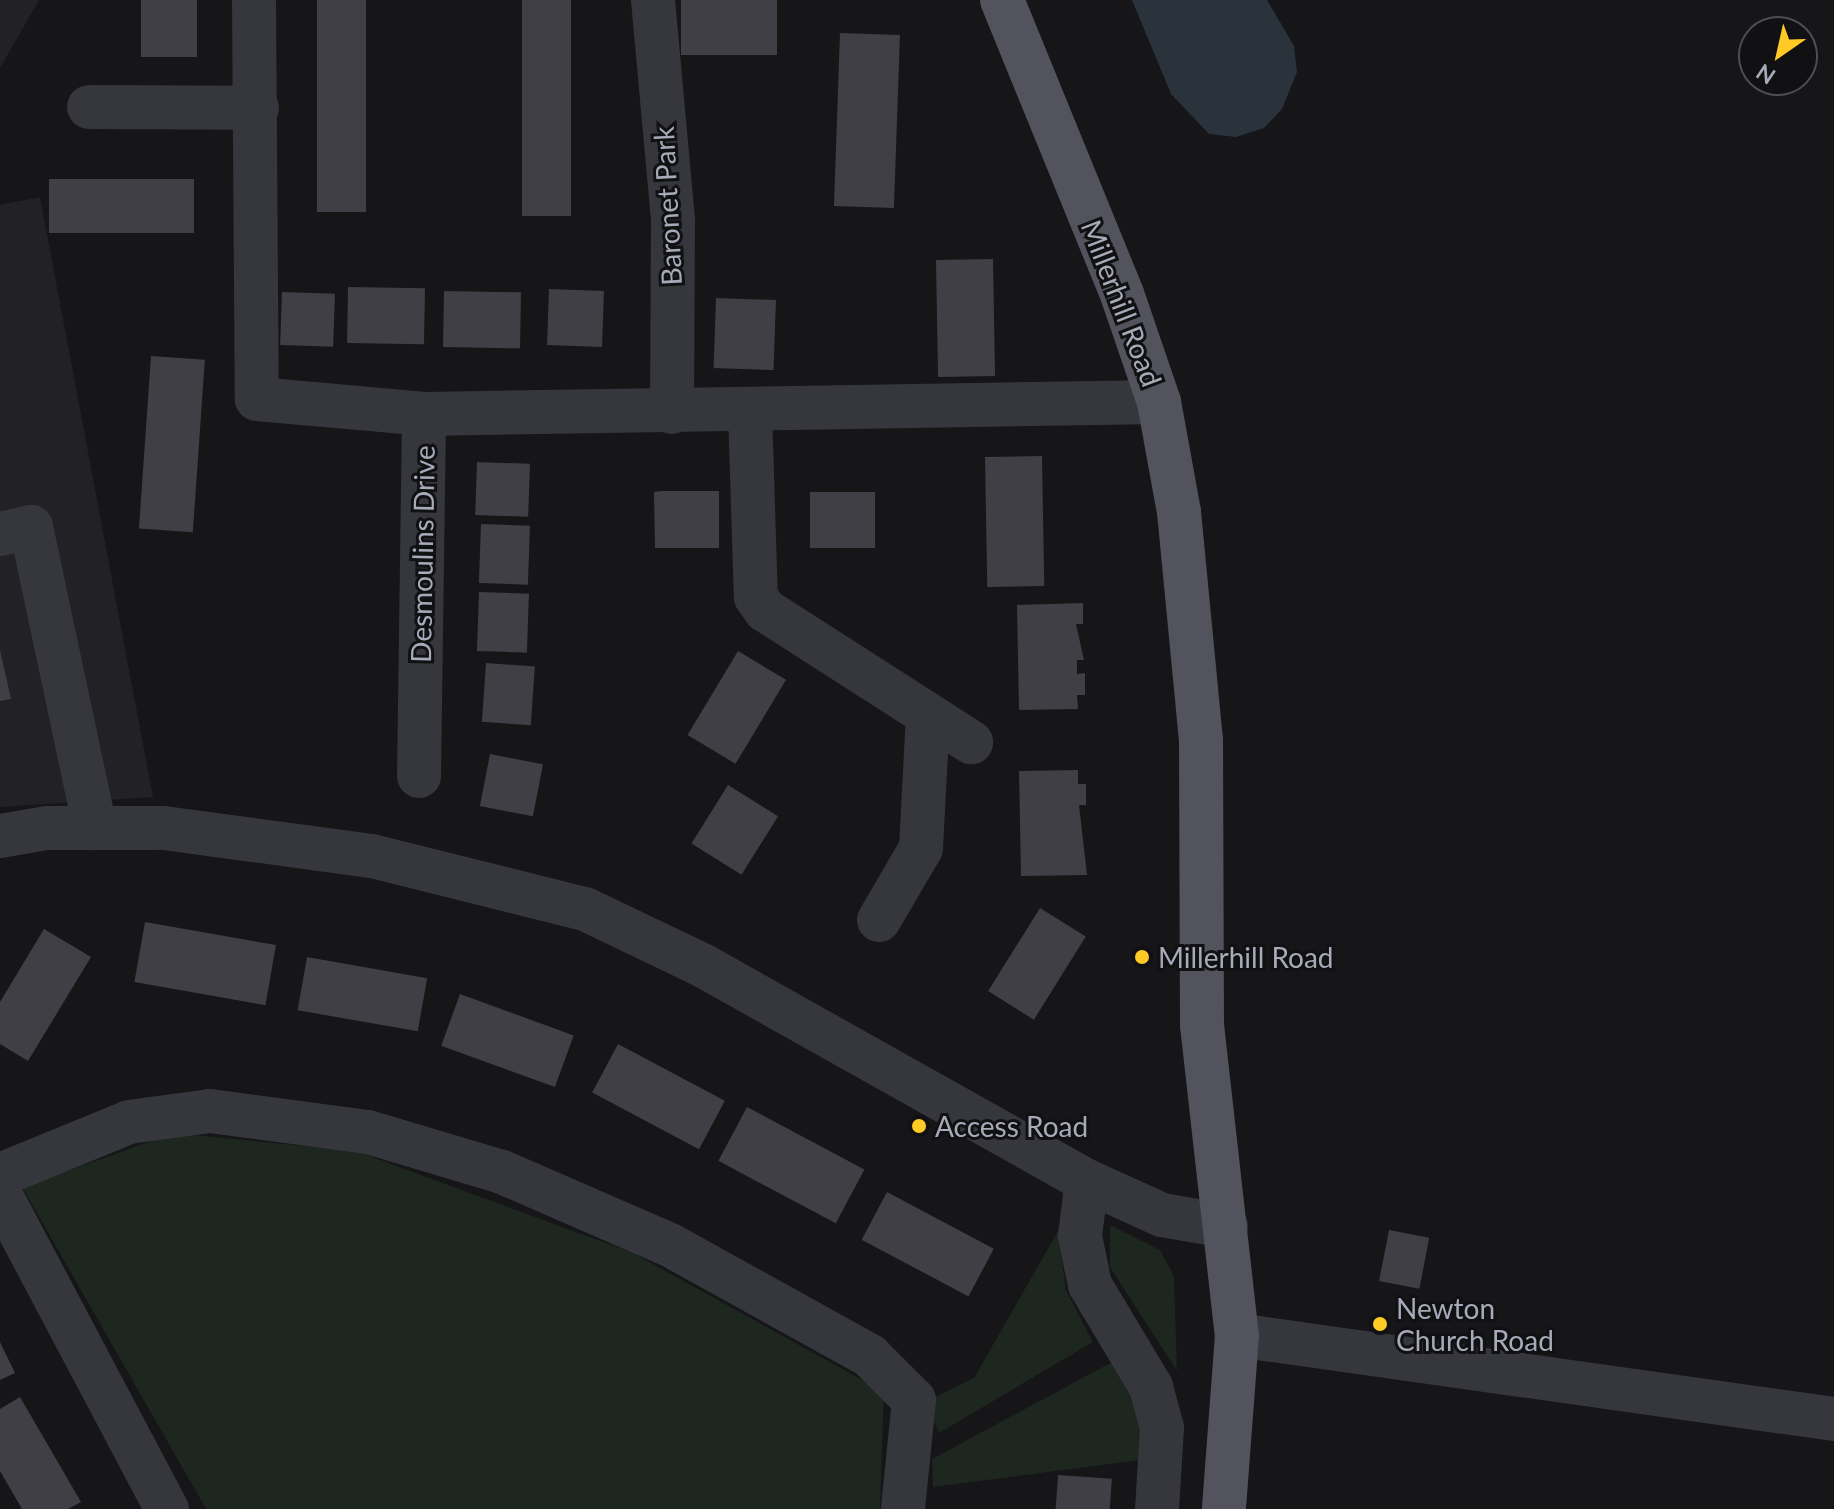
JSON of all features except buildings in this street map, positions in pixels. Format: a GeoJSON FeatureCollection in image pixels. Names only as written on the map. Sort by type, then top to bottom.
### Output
{"type":"FeatureCollection","features":[{"type":"Feature","properties":{"kind":"main road","name":"Millerhill Road"},"geometry":{"type":"LineString","coordinates":[[998,7],[1122,294],[1159,402],[1179,512],[1201,741],[1202,1025],[1237,1335],[1224,1509]]}},
{"type":"Feature","properties":{"kind":"street"},"geometry":{"type":"LineString","coordinates":[[254,0],[257,399],[424,414]]}},
{"type":"Feature","properties":{"kind":"street","name":"Baronet Park"},"geometry":{"type":"LineString","coordinates":[[653,0],[673,219],[672,412]]}},
{"type":"Feature","properties":{"kind":"street"},"geometry":{"type":"LineString","coordinates":[[89,107],[257,108]]}},
{"type":"Feature","properties":{"kind":"street"},"geometry":{"type":"LineString","coordinates":[[672,412],[1159,402]]}},
{"type":"Feature","properties":{"kind":"street"},"geometry":{"type":"LineString","coordinates":[[750,411],[756,597],[765,610],[971,742]]}},
{"type":"Feature","properties":{"kind":"street","name":"Desmoulins Drive"},"geometry":{"type":"LineString","coordinates":[[419,776],[424,414],[672,412]]}},
{"type":"Feature","properties":{"kind":"street"},"geometry":{"type":"LineString","coordinates":[[0,534],[31,527],[95,828]]}},
{"type":"Feature","properties":{"kind":"street"},"geometry":{"type":"LineString","coordinates":[[879,920],[921,848],[928,715]]}},
{"type":"Feature","properties":{"kind":"street"},"geometry":{"type":"LineString","coordinates":[[0,836],[95,828],[164,828],[372,856],[585,909],[702,965],[1087,1181],[1162,1215],[1226,1226]]}},
{"type":"Feature","properties":{"kind":"street"},"geometry":{"type":"LineString","coordinates":[[0,1175],[129,1122],[210,1111],[368,1132],[502,1172],[670,1245],[870,1356],[914,1400],[903,1509]]}},
{"type":"Feature","properties":{"kind":"street"},"geometry":{"type":"LineString","coordinates":[[1087,1181],[1080,1236],[1090,1285],[1151,1387],[1162,1428],[1157,1509]]}},
{"type":"Feature","properties":{"kind":"street"},"geometry":{"type":"LineString","coordinates":[[0,1194],[167,1509]]}},
{"type":"Feature","properties":{"kind":"street"},"geometry":{"type":"LineString","coordinates":[[1237,1335],[1834,1419]]}},
{"type":"Feature","properties":{"kind":"shaded area"},"geometry":{"type":"Polygon","coordinates":[[[0,0],[39,0],[0,68],[0,0]]]}},
{"type":"Feature","properties":{"kind":"shaded area"},"geometry":{"type":"Polygon","coordinates":[[[1132,0],[1267,0],[1294,46],[1297,72],[1282,109],[1264,128],[1236,137],[1209,134],[1171,94],[1132,0]]]}},
{"type":"Feature","properties":{"kind":"shaded area"},"geometry":{"type":"Polygon","coordinates":[[[40,197],[153,797],[0,807],[0,205],[40,197]]]}},
{"type":"Feature","properties":{"kind":"shaded area"},"geometry":{"type":"Polygon","coordinates":[[[174,1133],[356,1151],[633,1253],[884,1392],[880,1509],[206,1509],[22,1187],[174,1133]]]}},
{"type":"Feature","properties":{"kind":"shaded area"},"geometry":{"type":"Polygon","coordinates":[[[1110,1225],[1160,1250],[1174,1276],[1177,1371],[1110,1267],[1110,1225]]]}},
{"type":"Feature","properties":{"kind":"shaded area"},"geometry":{"type":"Polygon","coordinates":[[[1058,1231],[1066,1290],[1093,1342],[939,1433],[926,1402],[974,1378],[1058,1231]]]}},
{"type":"Feature","properties":{"kind":"shaded area"},"geometry":{"type":"Polygon","coordinates":[[[1114,1361],[1144,1418],[1148,1459],[933,1487],[932,1459],[1114,1361]]]}},
{"type":"Feature","properties":{"kind":"place","name":"Millerhill Road"},"geometry":{"type":"Point","coordinates":[1142,957]}},
{"type":"Feature","properties":{"kind":"place","name":"Access Road"},"geometry":{"type":"Point","coordinates":[919,1126]}},
{"type":"Feature","properties":{"kind":"place","name":"Newton Church Road"},"geometry":{"type":"Point","coordinates":[1380,1324]}}]}
